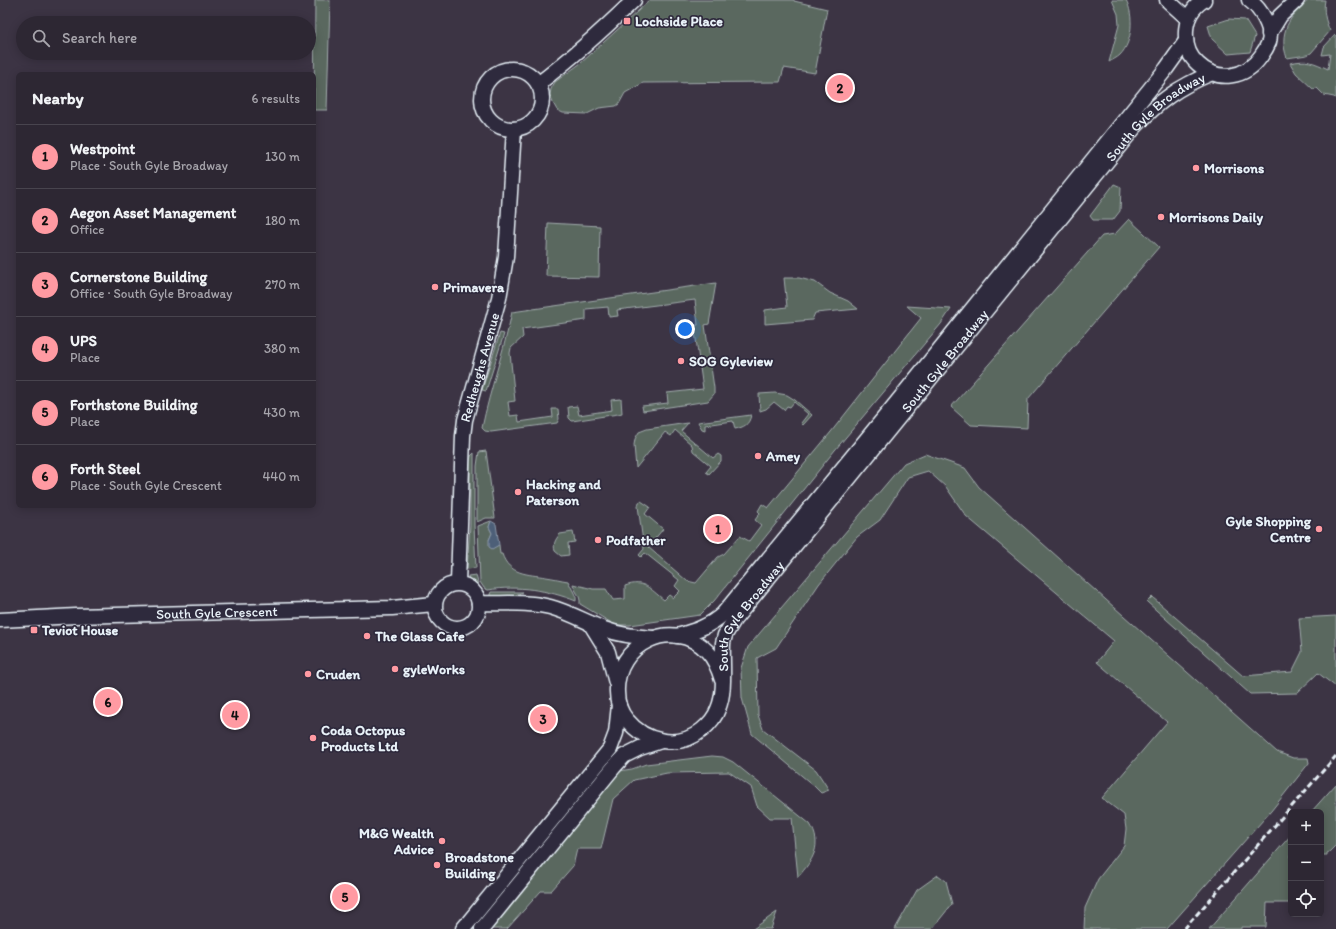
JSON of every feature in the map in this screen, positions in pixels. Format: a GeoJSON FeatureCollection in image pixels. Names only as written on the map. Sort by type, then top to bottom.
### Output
{"type":"FeatureCollection","features":[{"type":"Feature","properties":{"kind":"street"},"geometry":{"type":"LineString","coordinates":[[538,84],[579,52],[634,0]]}},
{"type":"Feature","properties":{"kind":"street"},"geometry":{"type":"LineString","coordinates":[[1167,0],[1188,19],[1193,10],[1204,0]]}},
{"type":"Feature","properties":{"kind":"street"},"geometry":{"type":"LineString","coordinates":[[1249,0],[1256,5],[1263,15],[1269,34]]}},
{"type":"Feature","properties":{"kind":"street","name":"South Gyle Broadway"},"geometry":{"type":"LineString","coordinates":[[1188,19],[1186,41],[1189,52],[1195,61],[1202,68],[1212,73],[1223,76],[1234,75],[1245,72],[1256,64],[1269,43],[1269,34],[1280,16],[1297,0]]}},
{"type":"Feature","properties":{"kind":"street","name":"South Gyle Broadway"},"geometry":{"type":"LineString","coordinates":[[677,636],[705,627],[715,622],[723,614],[883,419],[1166,68],[1186,41]]}},
{"type":"Feature","properties":{"kind":"street"},"geometry":{"type":"LineString","coordinates":[[512,69],[527,73],[538,84],[542,98],[541,106],[534,119],[528,124],[514,129],[499,126],[488,117],[484,111],[482,97],[486,82],[498,72],[512,69]]}},
{"type":"Feature","properties":{"kind":"street","name":"South Gyle Broadway"},"geometry":{"type":"LineString","coordinates":[[619,705],[625,718],[634,729],[647,737],[660,741],[680,741],[696,735],[709,724],[718,710],[723,694],[723,649],[725,635],[734,620],[1134,128],[1152,108],[1178,89],[1192,81],[1212,73]]}},
{"type":"Feature","properties":{"kind":"street","name":"Redheughs Avenue"},"geometry":{"type":"LineString","coordinates":[[458,584],[463,436],[465,420],[499,298],[506,256],[514,129]]}},
{"type":"Feature","properties":{"kind":"street"},"geometry":{"type":"LineString","coordinates":[[451,584],[458,584],[470,588],[474,592],[479,603],[475,618],[464,627],[456,628],[449,627],[438,618],[434,604],[440,591],[451,584]]}},
{"type":"Feature","properties":{"kind":"street"},"geometry":{"type":"LineString","coordinates":[[479,603],[522,604],[549,607],[575,616],[604,630],[622,635],[654,638]]}},
{"type":"Feature","properties":{"kind":"street","name":"South Gyle Crescent"},"geometry":{"type":"LineString","coordinates":[[0,620],[76,616],[392,608],[434,604]]}},
{"type":"Feature","properties":{"kind":"street"},"geometry":{"type":"LineString","coordinates":[[590,623],[608,652],[616,686]]}},
{"type":"Feature","properties":{"kind":"street","name":"South Gyle Broadway"},"geometry":{"type":"LineString","coordinates":[[463,929],[610,749],[616,733],[619,705],[616,686],[620,670],[628,656],[639,645],[654,638],[666,636],[677,636],[693,641],[707,651],[717,664],[722,680]]}},
{"type":"Feature","properties":{"kind":"street","name":"South Gyle Broadway"},"geometry":{"type":"LineString","coordinates":[[482,929],[624,756],[640,748],[660,741]]}},
{"type":"Feature","properties":{"kind":"shaded area"},"geometry":{"type":"Polygon","coordinates":[[[315,0],[330,0],[327,110],[316,110],[315,0]]]}},
{"type":"Feature","properties":{"kind":"shaded area"},"geometry":{"type":"Polygon","coordinates":[[[650,0],[794,0],[827,9],[815,73],[784,68],[780,82],[643,83],[625,93],[619,104],[616,106],[599,108],[587,114],[563,113],[557,110],[550,95],[551,89],[555,82],[581,63],[650,0]]]}},
{"type":"Feature","properties":{"kind":"shaded area"},"geometry":{"type":"Polygon","coordinates":[[[1112,0],[1126,0],[1129,6],[1131,28],[1128,43],[1124,50],[1119,56],[1109,62],[1119,25],[1118,14],[1112,0]]]}},
{"type":"Feature","properties":{"kind":"shaded area"},"geometry":{"type":"Polygon","coordinates":[[[1309,0],[1325,0],[1325,16],[1330,31],[1311,53],[1287,58],[1284,41],[1287,26],[1296,12],[1309,0]]]}},
{"type":"Feature","properties":{"kind":"shaded area"},"geometry":{"type":"Polygon","coordinates":[[[1229,19],[1245,20],[1255,36],[1250,52],[1228,54],[1212,39],[1208,26],[1229,19]]]}},
{"type":"Feature","properties":{"kind":"shaded area"},"geometry":{"type":"Polygon","coordinates":[[[1335,35],[1336,99],[1334,97],[1324,95],[1317,88],[1313,89],[1296,73],[1290,63],[1301,61],[1310,62],[1328,69],[1330,54],[1322,55],[1324,47],[1335,35]]]}},
{"type":"Feature","properties":{"kind":"shaded area"},"geometry":{"type":"Polygon","coordinates":[[[1114,184],[1121,187],[1120,211],[1113,220],[1093,220],[1090,216],[1114,184]]]}},
{"type":"Feature","properties":{"kind":"shaded area"},"geometry":{"type":"Polygon","coordinates":[[[1129,219],[1159,247],[1028,399],[1027,428],[971,425],[951,407],[1102,236],[1115,234],[1129,219]]]}},
{"type":"Feature","properties":{"kind":"shaded area"},"geometry":{"type":"Polygon","coordinates":[[[548,223],[600,226],[599,277],[546,276],[548,223]]]}},
{"type":"Feature","properties":{"kind":"shaded area"},"geometry":{"type":"Polygon","coordinates":[[[784,278],[799,278],[815,282],[830,293],[848,301],[858,309],[815,313],[812,320],[765,324],[765,310],[787,307],[784,278]]]}},
{"type":"Feature","properties":{"kind":"shaded area"},"geometry":{"type":"Polygon","coordinates":[[[716,283],[709,324],[705,325],[714,388],[714,394],[708,401],[643,411],[642,406],[668,403],[667,393],[703,389],[694,325],[698,325],[695,300],[617,310],[618,316],[609,317],[608,307],[586,309],[586,320],[522,329],[523,337],[511,348],[510,353],[515,401],[508,402],[510,416],[518,415],[519,422],[553,417],[552,409],[558,409],[559,419],[557,423],[491,432],[485,431],[482,428],[512,312],[716,283]]]}},
{"type":"Feature","properties":{"kind":"shaded area"},"geometry":{"type":"Polygon","coordinates":[[[907,306],[951,309],[941,324],[835,450],[714,601],[700,615],[630,625],[615,625],[580,604],[573,584],[593,589],[606,589],[613,600],[625,599],[625,586],[632,584],[642,584],[646,586],[664,600],[669,595],[673,598],[680,591],[675,586],[679,580],[645,553],[641,557],[639,555],[644,549],[638,506],[639,502],[641,501],[650,507],[645,514],[663,529],[648,547],[687,581],[696,583],[718,557],[724,554],[740,536],[749,541],[761,525],[755,520],[760,513],[758,511],[762,504],[768,508],[831,432],[921,318],[907,306]]]}},
{"type":"Feature","properties":{"kind":"shaded area"},"geometry":{"type":"Polygon","coordinates":[[[500,333],[504,334],[486,391],[482,390],[500,333]]]}},
{"type":"Feature","properties":{"kind":"shaded area"},"geometry":{"type":"Polygon","coordinates":[[[775,393],[787,395],[812,415],[803,425],[801,423],[808,414],[794,402],[790,407],[787,406],[784,410],[774,402],[766,409],[760,411],[759,394],[775,393]]]}},
{"type":"Feature","properties":{"kind":"shaded area"},"geometry":{"type":"Polygon","coordinates":[[[621,399],[622,413],[572,421],[569,418],[568,407],[577,406],[579,415],[612,410],[611,400],[621,399]]]}},
{"type":"Feature","properties":{"kind":"shaded area"},"geometry":{"type":"Polygon","coordinates":[[[751,415],[746,425],[735,429],[733,421],[705,425],[705,430],[702,429],[698,422],[751,415]]]}},
{"type":"Feature","properties":{"kind":"shaded area"},"geometry":{"type":"Polygon","coordinates":[[[688,423],[681,431],[713,458],[718,454],[721,456],[721,461],[709,474],[706,472],[711,466],[693,451],[692,445],[675,430],[671,436],[665,432],[636,468],[634,445],[635,439],[639,432],[647,429],[688,423]]]}},
{"type":"Feature","properties":{"kind":"shaded area"},"geometry":{"type":"Polygon","coordinates":[[[486,451],[495,518],[486,518],[477,522],[477,466],[479,452],[486,451]]]}},
{"type":"Feature","properties":{"kind":"shaded area"},"geometry":{"type":"Polygon","coordinates":[[[474,453],[474,525],[476,568],[467,569],[470,525],[470,462],[471,456],[474,453]]]}},
{"type":"Feature","properties":{"kind":"shaded area"},"geometry":{"type":"Polygon","coordinates":[[[925,454],[965,468],[979,487],[1277,752],[1293,758],[1308,758],[1309,763],[1271,811],[1167,929],[1084,929],[1085,908],[1098,879],[1124,846],[1126,829],[1124,815],[1102,798],[1167,722],[1097,662],[1114,641],[966,516],[946,487],[928,471],[908,477],[880,520],[857,537],[819,584],[776,648],[757,658],[758,715],[763,729],[816,770],[829,790],[821,793],[752,734],[742,698],[741,668],[748,647],[904,463],[925,454]]]}},
{"type":"Feature","properties":{"kind":"shaded area"},"geometry":{"type":"Polygon","coordinates":[[[491,521],[489,527],[492,533],[489,540],[496,546],[499,545],[500,554],[502,554],[509,566],[514,570],[526,574],[568,581],[576,597],[576,601],[544,591],[522,588],[488,590],[484,588],[480,582],[478,526],[491,521]]]}},
{"type":"Feature","properties":{"kind":"shaded area"},"geometry":{"type":"Polygon","coordinates":[[[573,532],[575,542],[568,543],[569,555],[561,556],[555,551],[554,544],[556,540],[560,534],[573,532]]]}},
{"type":"Feature","properties":{"kind":"shaded area"},"geometry":{"type":"Polygon","coordinates":[[[476,575],[479,587],[484,592],[483,595],[478,592],[470,582],[468,576],[476,575]]]}},
{"type":"Feature","properties":{"kind":"shaded area"},"geometry":{"type":"Polygon","coordinates":[[[491,592],[523,592],[513,596],[489,597],[491,592]]]}},
{"type":"Feature","properties":{"kind":"shaded area"},"geometry":{"type":"Polygon","coordinates":[[[1152,597],[1243,676],[1292,672],[1302,652],[1299,618],[1336,616],[1336,687],[1318,673],[1297,693],[1250,694],[1147,602],[1152,597]]]}},
{"type":"Feature","properties":{"kind":"shaded area"},"geometry":{"type":"Polygon","coordinates":[[[712,756],[723,757],[733,762],[810,824],[816,839],[816,846],[812,858],[798,877],[792,818],[770,818],[757,806],[751,787],[729,772],[667,773],[634,780],[613,799],[601,849],[577,849],[573,866],[551,891],[541,891],[507,929],[490,929],[619,771],[632,769],[646,764],[712,756]]]}},
{"type":"Feature","properties":{"kind":"shaded area"},"geometry":{"type":"Polygon","coordinates":[[[1336,784],[1336,845],[1327,853],[1327,855],[1324,855],[1324,809],[1314,809],[1336,784]]]}},
{"type":"Feature","properties":{"kind":"shaded area"},"geometry":{"type":"Polygon","coordinates":[[[1288,838],[1288,903],[1267,903],[1266,927],[1209,929],[1288,838]]]}},
{"type":"Feature","properties":{"kind":"shaded area"},"geometry":{"type":"Polygon","coordinates":[[[938,875],[946,881],[952,904],[932,929],[895,929],[917,890],[938,875]]]}},
{"type":"Feature","properties":{"kind":"shaded area"},"geometry":{"type":"Polygon","coordinates":[[[777,912],[771,929],[753,929],[777,912]]]}},
{"type":"Feature","properties":{"kind":"water"},"geometry":{"type":"Polygon","coordinates":[[[491,521],[496,524],[499,545],[492,549],[489,547],[489,540],[492,533],[489,527],[491,521]]]}},
{"type":"Feature","properties":{"kind":"railway"},"geometry":{"type":"LineString","coordinates":[[1184,929],[1336,756]]}},
{"type":"Feature","properties":{"kind":"place","name":"Lochside Place"},"geometry":{"type":"Point","coordinates":[627,21]}},
{"type":"Feature","properties":{"kind":"place","name":"Aegon Asset Management"},"geometry":{"type":"Point","coordinates":[840,88]}},
{"type":"Feature","properties":{"kind":"place","name":"Morrisons"},"geometry":{"type":"Point","coordinates":[1196,168]}},
{"type":"Feature","properties":{"kind":"place","name":"Morrisons Daily"},"geometry":{"type":"Point","coordinates":[1161,217]}},
{"type":"Feature","properties":{"kind":"place","name":"Primavera"},"geometry":{"type":"Point","coordinates":[435,287]}},
{"type":"Feature","properties":{"kind":"place","name":"SOG Gyleview"},"geometry":{"type":"Point","coordinates":[681,361]}},
{"type":"Feature","properties":{"kind":"place","name":"Amey"},"geometry":{"type":"Point","coordinates":[758,456]}},
{"type":"Feature","properties":{"kind":"place","name":"Hacking and Paterson"},"geometry":{"type":"Point","coordinates":[518,492]}},
{"type":"Feature","properties":{"kind":"place","name":"Westpoint"},"geometry":{"type":"Point","coordinates":[718,529]}},
{"type":"Feature","properties":{"kind":"place","name":"Gyle Shopping Centre"},"geometry":{"type":"Point","coordinates":[1319,529]}},
{"type":"Feature","properties":{"kind":"place","name":"Podfather"},"geometry":{"type":"Point","coordinates":[598,540]}},
{"type":"Feature","properties":{"kind":"place","name":"Teviot House"},"geometry":{"type":"Point","coordinates":[34,630]}},
{"type":"Feature","properties":{"kind":"place","name":"The Glass Cafe"},"geometry":{"type":"Point","coordinates":[367,636]}},
{"type":"Feature","properties":{"kind":"place","name":"gyleWorks"},"geometry":{"type":"Point","coordinates":[395,669]}},
{"type":"Feature","properties":{"kind":"place","name":"Cruden"},"geometry":{"type":"Point","coordinates":[308,674]}},
{"type":"Feature","properties":{"kind":"place","name":"Forth Steel"},"geometry":{"type":"Point","coordinates":[108,702]}},
{"type":"Feature","properties":{"kind":"place","name":"UPS"},"geometry":{"type":"Point","coordinates":[235,715]}},
{"type":"Feature","properties":{"kind":"place","name":"Cornerstone Building"},"geometry":{"type":"Point","coordinates":[543,719]}},
{"type":"Feature","properties":{"kind":"place","name":"Coda Octopus Products Ltd"},"geometry":{"type":"Point","coordinates":[313,738]}},
{"type":"Feature","properties":{"kind":"place","name":"M&G Wealth Advice"},"geometry":{"type":"Point","coordinates":[442,841]}},
{"type":"Feature","properties":{"kind":"place","name":"Broadstone Building"},"geometry":{"type":"Point","coordinates":[437,865]}},
{"type":"Feature","properties":{"kind":"place","name":"Forthstone Building"},"geometry":{"type":"Point","coordinates":[345,897]}}]}
